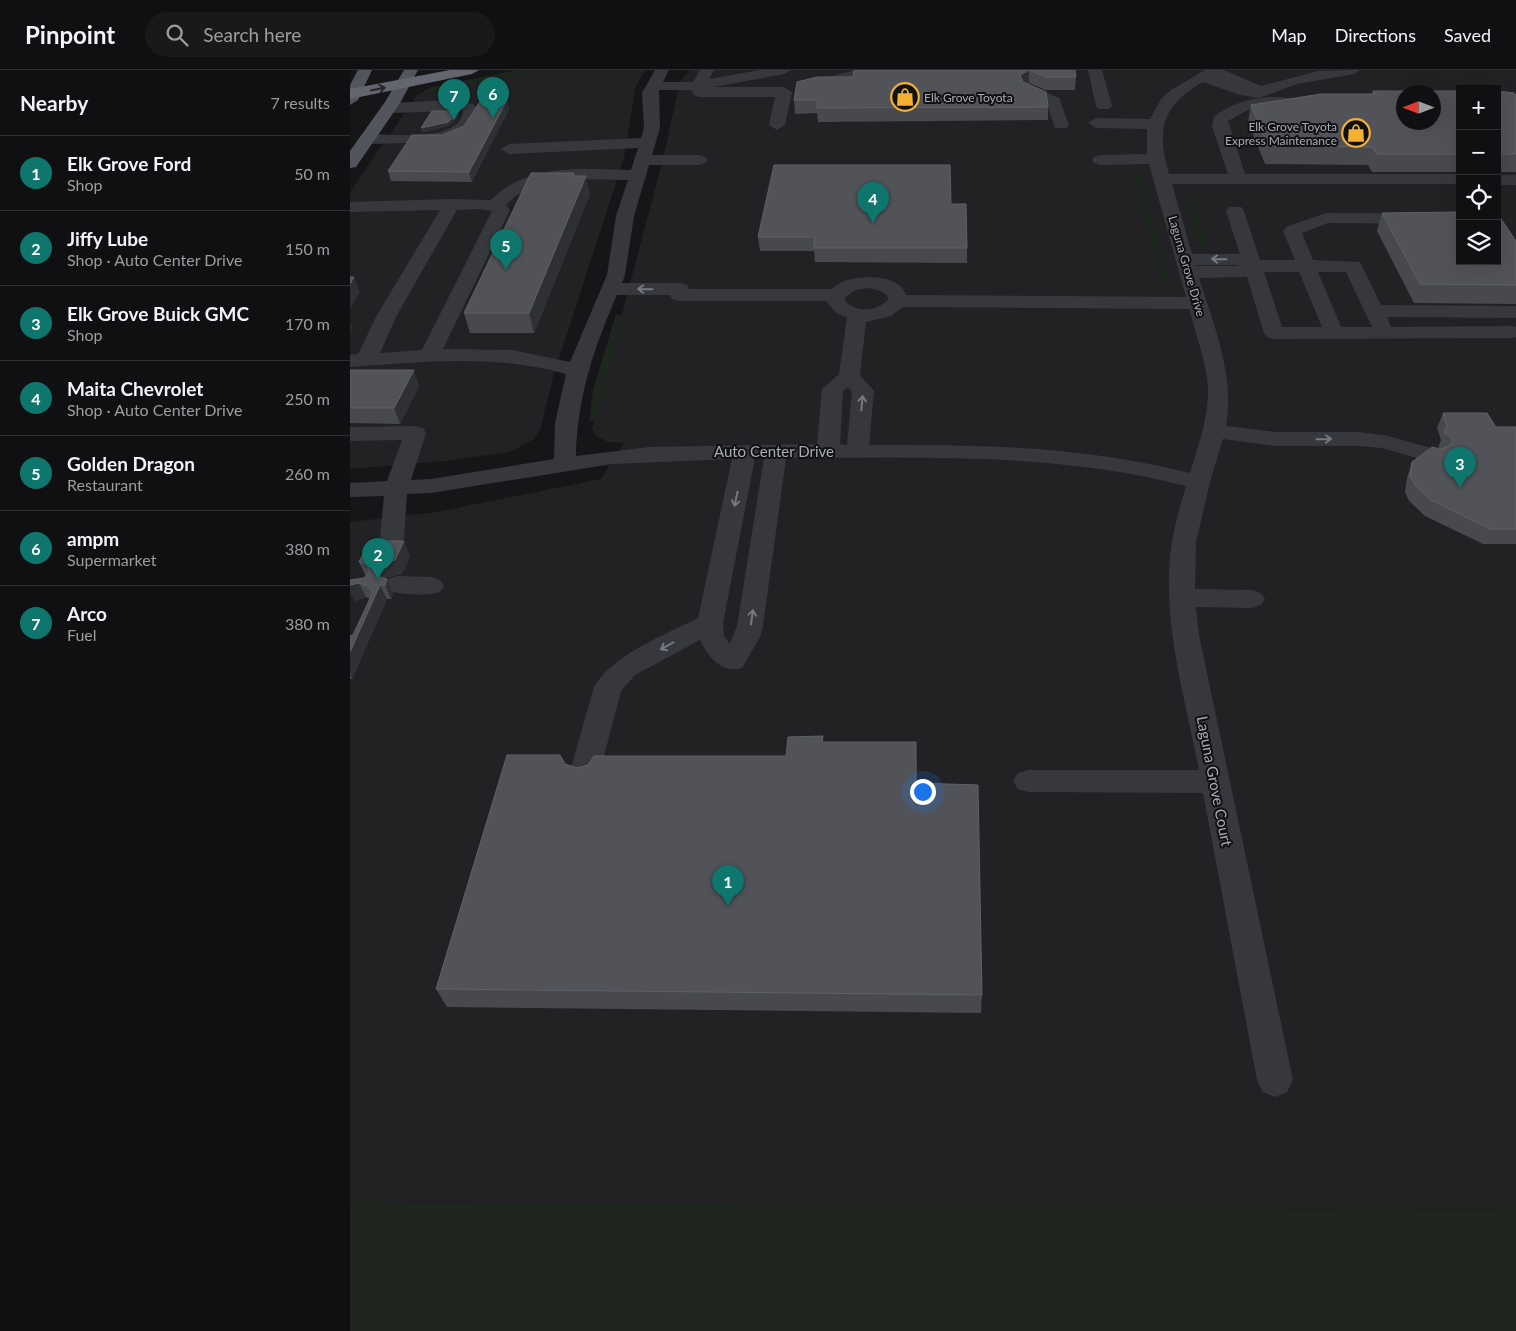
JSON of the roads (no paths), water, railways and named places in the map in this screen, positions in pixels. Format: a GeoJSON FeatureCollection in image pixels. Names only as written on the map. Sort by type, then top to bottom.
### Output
{"type":"FeatureCollection","features":[{"type":"Feature","properties":{"kind":"highway"},"geometry":{"type":"LineString","coordinates":[[351,96],[472,70]]}},
{"type":"Feature","properties":{"kind":"main road"},"geometry":{"type":"LineString","coordinates":[[351,96],[365,70]]}},
{"type":"Feature","properties":{"kind":"main road"},"geometry":{"type":"LineString","coordinates":[[350,163],[389,108],[411,70]]}},
{"type":"Feature","properties":{"kind":"street"},"geometry":{"type":"LineString","coordinates":[[707,70],[698,86],[699,92],[784,92],[874,70]]}},
{"type":"Feature","properties":{"kind":"street"},"geometry":{"type":"LineString","coordinates":[[565,464],[566,423],[577,371],[608,296],[620,254],[625,216],[652,128],[650,93],[657,78],[698,86],[784,70]]}},
{"type":"Feature","properties":{"kind":"street"},"geometry":{"type":"LineString","coordinates":[[1095,70],[1104,106]]}},
{"type":"Feature","properties":{"kind":"street"},"geometry":{"type":"LineString","coordinates":[[1259,93],[1281,84],[1354,70]]}},
{"type":"Feature","properties":{"kind":"street"},"geometry":{"type":"LineString","coordinates":[[1208,73],[1254,87],[1259,93],[1278,102]]}},
{"type":"Feature","properties":{"kind":"street","name":"Laguna Grove Drive"},"geometry":{"type":"LineString","coordinates":[[1198,482],[1214,431],[1218,409],[1217,374],[1152,139],[1155,124],[1162,107],[1172,96],[1208,73]]}},
{"type":"Feature","properties":{"kind":"street"},"geometry":{"type":"LineString","coordinates":[[1028,90],[1052,95],[1061,125]]}},
{"type":"Feature","properties":{"kind":"street"},"geometry":{"type":"LineString","coordinates":[[777,125],[784,92]]}},
{"type":"Feature","properties":{"kind":"street"},"geometry":{"type":"LineString","coordinates":[[1238,179],[1220,126],[1220,120],[1241,109],[1263,103],[1307,102]]}},
{"type":"Feature","properties":{"kind":"street"},"geometry":{"type":"LineString","coordinates":[[367,139],[439,139],[460,130],[472,112],[468,107],[453,105],[389,108]]}},
{"type":"Feature","properties":{"kind":"street"},"geometry":{"type":"LineString","coordinates":[[1096,123],[1155,124]]}},
{"type":"Feature","properties":{"kind":"street"},"geometry":{"type":"LineString","coordinates":[[509,149],[585,144],[642,159]]}},
{"type":"Feature","properties":{"kind":"street"},"geometry":{"type":"LineString","coordinates":[[1100,160],[1156,158]]}},
{"type":"Feature","properties":{"kind":"street"},"geometry":{"type":"LineString","coordinates":[[495,206],[515,188],[535,180],[642,159],[699,160]]}},
{"type":"Feature","properties":{"kind":"street"},"geometry":{"type":"LineString","coordinates":[[1162,179],[1456,180]]}},
{"type":"Feature","properties":{"kind":"street"},"geometry":{"type":"LineString","coordinates":[[1501,180],[1516,180]]}},
{"type":"Feature","properties":{"kind":"street"},"geometry":{"type":"LineString","coordinates":[[358,360],[387,315],[452,204]]}},
{"type":"Feature","properties":{"kind":"street"},"geometry":{"type":"LineString","coordinates":[[350,207],[452,204],[495,206],[501,210],[429,356]]}},
{"type":"Feature","properties":{"kind":"street"},"geometry":{"type":"LineString","coordinates":[[1235,211],[1274,333],[1512,332]]}},
{"type":"Feature","properties":{"kind":"street"},"geometry":{"type":"LineString","coordinates":[[1334,333],[1292,230],[1326,218],[1456,218]]}},
{"type":"Feature","properties":{"kind":"street"},"geometry":{"type":"LineString","coordinates":[[1188,266],[1240,260],[1253,266],[1353,266],[1384,332]]}},
{"type":"Feature","properties":{"kind":"street"},"geometry":{"type":"LineString","coordinates":[[608,296],[836,295],[850,285],[867,282],[890,288],[896,292],[898,300],[891,310],[875,315],[857,315],[842,310],[835,302],[836,295]]}},
{"type":"Feature","properties":{"kind":"street"},"geometry":{"type":"LineString","coordinates":[[898,300],[1198,303]]}},
{"type":"Feature","properties":{"kind":"street"},"geometry":{"type":"LineString","coordinates":[[1374,311],[1516,312]]}},
{"type":"Feature","properties":{"kind":"street"},"geometry":{"type":"LineString","coordinates":[[828,451],[833,389],[849,376],[857,315]]}},
{"type":"Feature","properties":{"kind":"street"},"geometry":{"type":"LineString","coordinates":[[358,360],[429,356],[503,356],[536,360],[577,371]]}},
{"type":"Feature","properties":{"kind":"street"},"geometry":{"type":"LineString","coordinates":[[849,376],[863,391],[858,451]]}},
{"type":"Feature","properties":{"kind":"street"},"geometry":{"type":"LineString","coordinates":[[1214,431],[1276,440],[1358,439],[1384,442],[1434,456]]}},
{"type":"Feature","properties":{"kind":"street"},"geometry":{"type":"LineString","coordinates":[[350,434],[415,433],[396,489],[392,538]]}},
{"type":"Feature","properties":{"kind":"street"},"geometry":{"type":"LineString","coordinates":[[745,451],[710,623],[710,636],[717,649],[732,661],[747,637],[750,626],[776,450]]}},
{"type":"Feature","properties":{"kind":"street","name":"Auto Center Drive"},"geometry":{"type":"LineString","coordinates":[[350,490],[396,489],[478,480],[565,464],[649,454],[776,450],[1049,454],[1171,474],[1198,482]]}},
{"type":"Feature","properties":{"kind":"street","name":"Laguna Grove Court"},"geometry":{"type":"LineString","coordinates":[[1198,482],[1184,542],[1182,598],[1186,635],[1275,1080]]}},
{"type":"Feature","properties":{"kind":"street"},"geometry":{"type":"LineString","coordinates":[[397,586],[431,586]]}},
{"type":"Feature","properties":{"kind":"street"},"geometry":{"type":"LineString","coordinates":[[1182,598],[1252,599]]}},
{"type":"Feature","properties":{"kind":"street"},"geometry":{"type":"LineString","coordinates":[[584,775],[608,686],[626,668],[710,623]]}},
{"type":"Feature","properties":{"kind":"street"},"geometry":{"type":"LineString","coordinates":[[1028,781],[1215,782]]}},
{"type":"Feature","properties":{"kind":"place","name":"Elk Grove Toyota"},"geometry":{"type":"Point","coordinates":[905,97]}},
{"type":"Feature","properties":{"kind":"place","name":"ampm"},"geometry":{"type":"Point","coordinates":[493,118]}},
{"type":"Feature","properties":{"kind":"place","name":"Arco"},"geometry":{"type":"Point","coordinates":[454,120]}},
{"type":"Feature","properties":{"kind":"place","name":"Elk Grove Toyota Express Maintenance"},"geometry":{"type":"Point","coordinates":[1356,133]}},
{"type":"Feature","properties":{"kind":"place","name":"Maita Chevrolet"},"geometry":{"type":"Point","coordinates":[873,223]}},
{"type":"Feature","properties":{"kind":"place","name":"Golden Dragon"},"geometry":{"type":"Point","coordinates":[506,270]}},
{"type":"Feature","properties":{"kind":"place","name":"Elk Grove Buick GMC"},"geometry":{"type":"Point","coordinates":[1460,488]}},
{"type":"Feature","properties":{"kind":"place","name":"Jiffy Lube"},"geometry":{"type":"Point","coordinates":[378,579]}},
{"type":"Feature","properties":{"kind":"place","name":"Elk Grove Ford"},"geometry":{"type":"Point","coordinates":[728,906]}}]}
